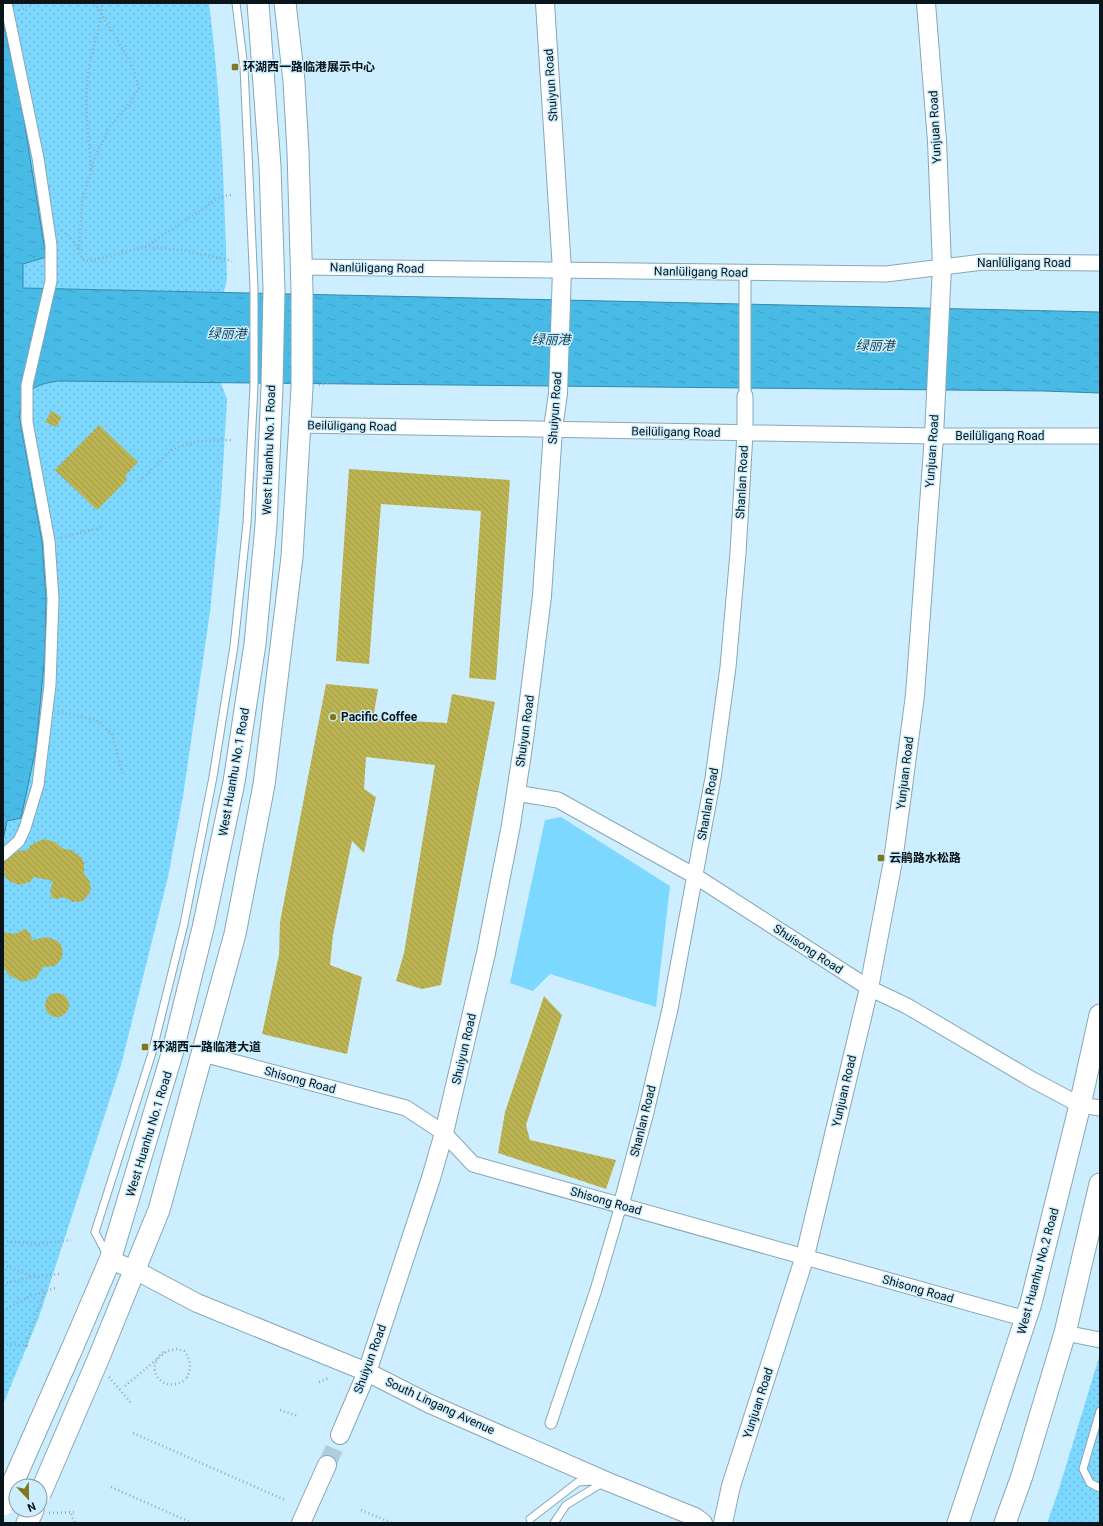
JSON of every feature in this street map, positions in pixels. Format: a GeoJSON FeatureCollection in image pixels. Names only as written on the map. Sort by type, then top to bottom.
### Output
{"type":"FeatureCollection","features":[{"type":"Feature","properties":{"kind":"main road","name":"West Huanhu No.1 Road"},"geometry":{"type":"LineString","coordinates":[[3,1505],[110,1260],[172,1054],[203,928],[234,782],[255,644],[266,524],[263,387],[264,289],[270,166],[258,3]]}},
{"type":"Feature","properties":{"kind":"main road"},"geometry":{"type":"LineString","coordinates":[[48,1478],[103,1370],[135,1270],[159,1210],[235,934],[264,785],[292,557],[302,388],[302,290],[294,81],[285,3]]}},
{"type":"Feature","properties":{"kind":"main road","name":"West Huanhu No.2 Road"},"geometry":{"type":"LineString","coordinates":[[958,1523],[1026,1319],[1090,1107],[1100,1015]]}},
{"type":"Feature","properties":{"kind":"main road"},"geometry":{"type":"LineString","coordinates":[[1005,1523],[1022,1476],[1065,1333],[1100,1184]]}},
{"type":"Feature","properties":{"kind":"street","name":"Shuiyun Road"},"geometry":{"type":"LineString","coordinates":[[340,1435],[367,1372],[431,1178],[444,1133],[486,953],[516,793],[542,596],[553,429],[558,393],[562,270],[545,3]]}},
{"type":"Feature","properties":{"kind":"street","name":"Yunjuan Road"},"geometry":{"type":"LineString","coordinates":[[723,1523],[731,1486],[805,1256],[869,988],[893,861],[915,695],[934,436],[942,266],[937,141],[926,3]]}},
{"type":"Feature","properties":{"kind":"street"},"geometry":{"type":"LineString","coordinates":[[3,855],[19,842],[25,828],[38,785],[48,709],[53,643],[53,599],[49,541],[27,422],[27,385],[51,281],[51,245],[38,158],[8,8]]}},
{"type":"Feature","properties":{"kind":"street","name":"Nanlüligang Road"},"geometry":{"type":"LineString","coordinates":[[301,267],[886,274],[983,262],[1100,263]]}},
{"type":"Feature","properties":{"kind":"street"},"geometry":{"type":"LineString","coordinates":[[745,273],[745,396]]}},
{"type":"Feature","properties":{"kind":"street","name":"Shanlan Road"},"geometry":{"type":"LineString","coordinates":[[621,1205],[646,1112],[670,1009],[714,778],[728,667],[738,553],[745,433],[745,396]]}},
{"type":"Feature","properties":{"kind":"street","name":"Beilüligang Road"},"geometry":{"type":"LineString","coordinates":[[300,425],[934,436],[1100,436]]}},
{"type":"Feature","properties":{"kind":"street","name":"Shuisong Road"},"geometry":{"type":"LineString","coordinates":[[516,793],[558,800],[695,876],[869,988],[907,1006],[1031,1079],[1090,1107]]}},
{"type":"Feature","properties":{"kind":"street","name":"Shisong Road"},"geometry":{"type":"LineString","coordinates":[[203,1054],[406,1108],[444,1133],[473,1164],[1026,1319]]}},
{"type":"Feature","properties":{"kind":"street"},"geometry":{"type":"LineString","coordinates":[[551,1424],[586,1319],[621,1205]]}},
{"type":"Feature","properties":{"kind":"street","name":"South Lingang Avenue"},"geometry":{"type":"LineString","coordinates":[[110,1260],[135,1270],[197,1303],[367,1372],[430,1404],[606,1481],[695,1517],[704,1523]]}},
{"type":"Feature","properties":{"kind":"street"},"geometry":{"type":"LineString","coordinates":[[1065,1333],[1100,1340]]}},
{"type":"Feature","properties":{"kind":"street"},"geometry":{"type":"LineString","coordinates":[[302,1523],[327,1465]]}},
{"type":"Feature","properties":{"kind":"lane"},"geometry":{"type":"LineString","coordinates":[[236,3],[244,68],[264,289]]}},
{"type":"Feature","properties":{"kind":"lane"},"geometry":{"type":"LineString","coordinates":[[1100,1411],[1083,1469],[1090,1483],[1100,1488]]}},
{"type":"Feature","properties":{"kind":"lane"},"geometry":{"type":"LineString","coordinates":[[530,1519],[578,1482],[606,1481]]}},
{"type":"Feature","properties":{"kind":"lane"},"geometry":{"type":"LineString","coordinates":[[554,1523],[566,1505],[606,1481]]}},
{"type":"Feature","properties":{"kind":"path"},"geometry":{"type":"LineString","coordinates":[[8,8],[36,3]]}},
{"type":"Feature","properties":{"kind":"path"},"geometry":{"type":"LineString","coordinates":[[79,251],[82,200],[96,155],[110,126],[129,104],[139,88],[130,63],[95,3]]}},
{"type":"Feature","properties":{"kind":"path"},"geometry":{"type":"LineString","coordinates":[[91,171],[86,103],[88,76],[93,45],[102,14],[102,3]]}},
{"type":"Feature","properties":{"kind":"path"},"geometry":{"type":"LineString","coordinates":[[48,225],[67,234],[84,260],[91,261],[145,247],[222,196],[231,196]]}},
{"type":"Feature","properties":{"kind":"path"},"geometry":{"type":"LineString","coordinates":[[145,247],[183,250],[232,261]]}},
{"type":"Feature","properties":{"kind":"path"},"geometry":{"type":"LineString","coordinates":[[140,481],[174,449],[200,441],[231,440]]}},
{"type":"Feature","properties":{"kind":"path"},"geometry":{"type":"LineString","coordinates":[[49,541],[101,527]]}},
{"type":"Feature","properties":{"kind":"path"},"geometry":{"type":"LineString","coordinates":[[48,709],[98,721],[112,734],[123,776]]}},
{"type":"Feature","properties":{"kind":"path"},"geometry":{"type":"LineString","coordinates":[[3,1241],[39,1244],[71,1240]]}},
{"type":"Feature","properties":{"kind":"path"},"geometry":{"type":"LineString","coordinates":[[3,1265],[31,1276]]}},
{"type":"Feature","properties":{"kind":"path"},"geometry":{"type":"LineString","coordinates":[[3,1284],[31,1276],[60,1274]]}},
{"type":"Feature","properties":{"kind":"path"},"geometry":{"type":"LineString","coordinates":[[3,1311],[28,1297],[55,1288]]}},
{"type":"Feature","properties":{"kind":"path"},"geometry":{"type":"LineString","coordinates":[[25,1346],[45,1291]]}},
{"type":"Feature","properties":{"kind":"path"},"geometry":{"type":"LineString","coordinates":[[3,1345],[12,1344],[30,1346]]}},
{"type":"Feature","properties":{"kind":"path"},"geometry":{"type":"LineString","coordinates":[[125,1386],[162,1354],[172,1350],[184,1351],[188,1356],[191,1368],[186,1379],[176,1385],[164,1383],[159,1380],[154,1369],[155,1363],[163,1352]]}},
{"type":"Feature","properties":{"kind":"path"},"geometry":{"type":"LineString","coordinates":[[103,1370],[132,1404]]}},
{"type":"Feature","properties":{"kind":"path"},"geometry":{"type":"LineString","coordinates":[[318,1382],[329,1378]]}},
{"type":"Feature","properties":{"kind":"path"},"geometry":{"type":"LineString","coordinates":[[280,1410],[298,1416]]}},
{"type":"Feature","properties":{"kind":"path"},"geometry":{"type":"LineString","coordinates":[[133,1433],[285,1500]]}},
{"type":"Feature","properties":{"kind":"path"},"geometry":{"type":"LineString","coordinates":[[110,1487],[192,1523]]}},
{"type":"Feature","properties":{"kind":"path"},"geometry":{"type":"LineString","coordinates":[[361,1510],[392,1523]]}},
{"type":"Feature","properties":{"kind":"path"},"geometry":{"type":"LineString","coordinates":[[48,1512],[77,1512]]}},
{"type":"Feature","properties":{"kind":"path"},"geometry":{"type":"LineString","coordinates":[[71,1514],[75,1523]]}},
{"type":"Feature","properties":{"kind":"shaded area"},"geometry":{"type":"Polygon","coordinates":[[[3,3],[209,3],[216,72],[225,210],[227,279],[224,292],[23,288],[23,264],[46,257],[21,102],[3,21],[3,3]]]}},
{"type":"Feature","properties":{"kind":"shaded area"},"geometry":{"type":"Polygon","coordinates":[[[58,381],[221,383],[227,399],[221,500],[210,612],[183,796],[168,877],[121,1065],[39,1317],[3,1405],[3,840],[46,597],[42,541],[19,415],[25,400],[32,390],[42,385],[58,381]]]}},
{"type":"Feature","properties":{"kind":"shaded area"},"geometry":{"type":"Polygon","coordinates":[[[561,817],[670,886],[656,1007],[550,974],[533,991],[510,983],[545,820],[561,817]]]}},
{"type":"Feature","properties":{"kind":"shaded area"},"geometry":{"type":"Polygon","coordinates":[[[1100,1354],[1100,1523],[1047,1523],[1058,1492],[1100,1354]]]}},
{"type":"Feature","properties":{"kind":"water","name":"绿丽港"},"geometry":{"type":"Polygon","coordinates":[[[3,21],[21,102],[46,257],[23,264],[23,288],[1100,312],[1100,393],[1044,391],[58,381],[42,384],[28,394],[19,415],[42,541],[46,597],[45,653],[36,748],[21,818],[7,821],[3,840],[3,21]]]}},
{"type":"Feature","properties":{"kind":"building"},"geometry":{"type":"Polygon","coordinates":[[[51,411],[62,417],[56,427],[45,422],[51,411]]]}},
{"type":"Feature","properties":{"kind":"building"},"geometry":{"type":"Polygon","coordinates":[[[99,425],[138,462],[125,476],[127,480],[97,510],[55,470],[99,425]]]}},
{"type":"Feature","properties":{"kind":"building"},"geometry":{"type":"Polygon","coordinates":[[[349,469],[510,480],[496,680],[469,678],[481,511],[381,504],[369,664],[336,661],[349,469]]]}},
{"type":"Feature","properties":{"kind":"building"},"geometry":{"type":"Polygon","coordinates":[[[326,684],[378,689],[373,719],[447,723],[452,694],[495,702],[441,985],[422,989],[396,981],[404,953],[435,765],[366,757],[364,789],[376,797],[364,853],[352,841],[333,935],[330,965],[362,977],[347,1054],[262,1034],[279,955],[280,922],[326,684]]]}},
{"type":"Feature","properties":{"kind":"building"},"geometry":{"type":"Polygon","coordinates":[[[43,839],[55,842],[63,849],[71,850],[81,857],[84,863],[84,874],[89,880],[91,889],[83,901],[73,902],[64,897],[57,899],[52,898],[50,891],[53,881],[34,877],[30,882],[18,885],[8,880],[4,875],[3,862],[20,850],[27,851],[31,845],[43,839]]]}},
{"type":"Feature","properties":{"kind":"building"},"geometry":{"type":"Polygon","coordinates":[[[25,929],[30,933],[32,940],[48,937],[57,941],[61,944],[63,954],[55,966],[43,967],[36,978],[23,982],[10,976],[3,967],[3,932],[15,934],[25,929]]]}},
{"type":"Feature","properties":{"kind":"building"},"geometry":{"type":"Polygon","coordinates":[[[52,993],[62,993],[69,1000],[69,1010],[62,1017],[52,1017],[45,1010],[45,1000],[52,993]]]}},
{"type":"Feature","properties":{"kind":"building"},"geometry":{"type":"Polygon","coordinates":[[[544,996],[562,1015],[526,1125],[530,1140],[616,1160],[606,1189],[498,1153],[505,1112],[544,996]]]}},
{"type":"Feature","properties":{"kind":"tunnel"},"geometry":{"type":"LineString","coordinates":[[327,1465],[340,1435]]}},
{"type":"Feature","properties":{"kind":"place","name":"环湖西一路临港展示中心"},"geometry":{"type":"Point","coordinates":[235,67]}},
{"type":"Feature","properties":{"kind":"place","name":"Pacific Coffee"},"geometry":{"type":"Point","coordinates":[333,717]}},
{"type":"Feature","properties":{"kind":"place","name":"云鹃路水松路"},"geometry":{"type":"Point","coordinates":[881,858]}},
{"type":"Feature","properties":{"kind":"place","name":"环湖西一路临港大道"},"geometry":{"type":"Point","coordinates":[145,1047]}}]}
